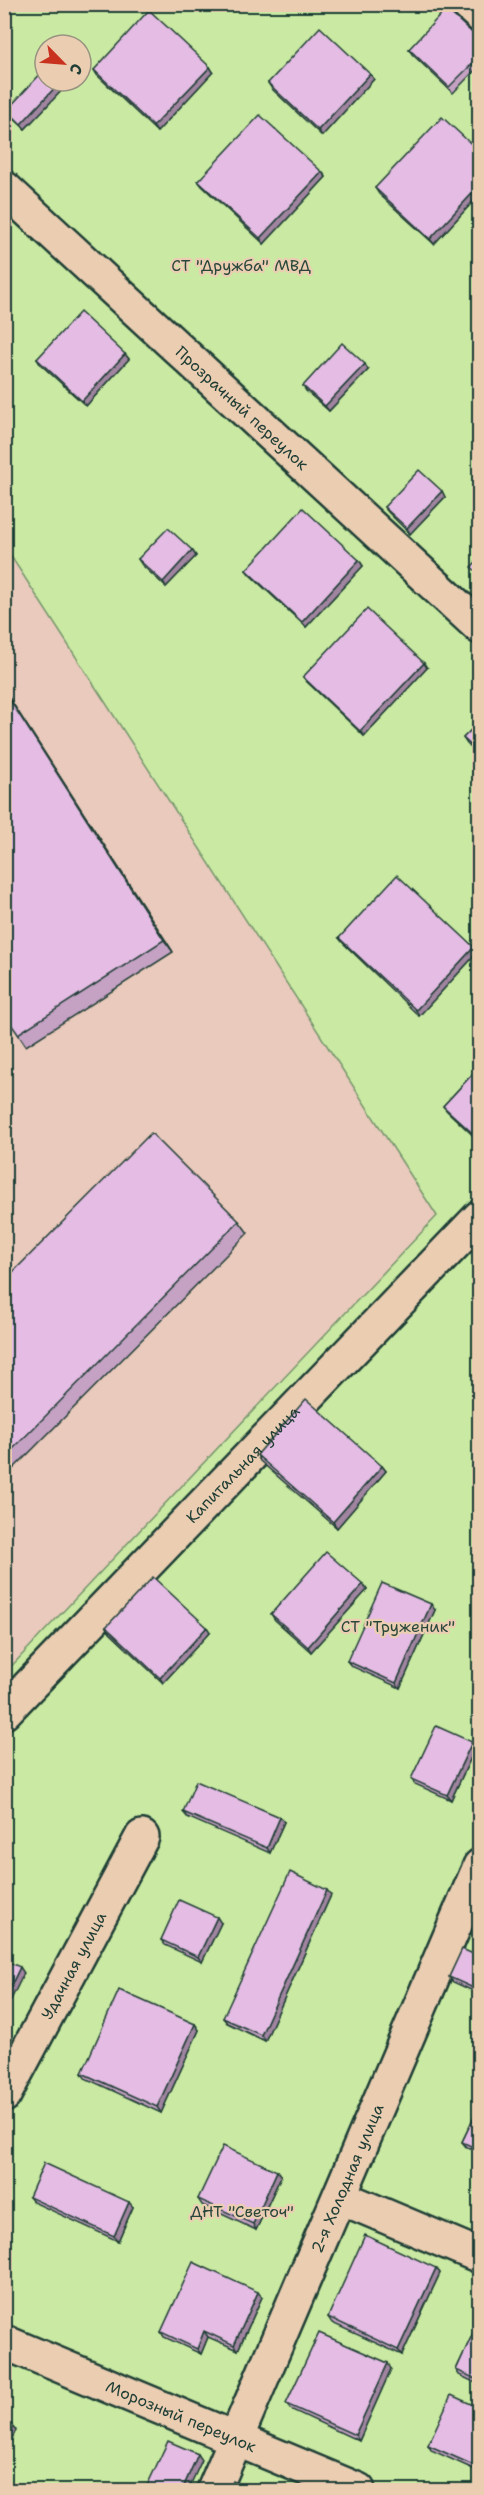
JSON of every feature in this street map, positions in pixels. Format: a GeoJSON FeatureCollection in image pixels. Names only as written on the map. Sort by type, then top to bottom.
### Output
{"type":"FeatureCollection","features":[{"type":"Feature","properties":{"kind":"street"},"geometry":{"type":"LineString","coordinates":[[468,4],[480,15]]}},
{"type":"Feature","properties":{"kind":"street","name":"Прозрачный переулок"},"geometry":{"type":"LineString","coordinates":[[4,188],[480,627]]}},
{"type":"Feature","properties":{"kind":"street","name":"Капитальная улица"},"geometry":{"type":"LineString","coordinates":[[4,1712],[480,1217]]}},
{"type":"Feature","properties":{"kind":"street","name":"Удачная улица"},"geometry":{"type":"LineString","coordinates":[[4,2095],[142,1837]]}},
{"type":"Feature","properties":{"kind":"street","name":"2-я Холодная улица"},"geometry":{"type":"LineString","coordinates":[[214,2490],[480,1866]]}},
{"type":"Feature","properties":{"kind":"street"},"geometry":{"type":"LineString","coordinates":[[340,2197],[480,2256]]}},
{"type":"Feature","properties":{"kind":"street","name":"Морозный переулок"},"geometry":{"type":"LineString","coordinates":[[4,2342],[358,2490]]}},
{"type":"Feature","properties":{"kind":"green space"},"geometry":{"type":"Polygon","coordinates":[[[5,5],[479,5],[479,2490],[5,2490],[4,1674],[437,1216],[5,547],[5,5]]]}},
{"type":"Feature","properties":{"kind":"building"},"geometry":{"type":"Polygon","coordinates":[[[446,9],[480,40],[480,56],[449,87],[409,49],[446,9]]]}},
{"type":"Feature","properties":{"kind":"building"},"geometry":{"type":"Polygon","coordinates":[[[149,10],[210,67],[153,126],[94,70],[149,10]]]}},
{"type":"Feature","properties":{"kind":"building"},"geometry":{"type":"Polygon","coordinates":[[[320,27],[370,74],[318,130],[268,83],[320,27]]]}},
{"type":"Feature","properties":{"kind":"building"},"geometry":{"type":"Polygon","coordinates":[[[33,82],[33,93],[50,93],[21,124],[7,110],[33,82]]]}},
{"type":"Feature","properties":{"kind":"building"},"geometry":{"type":"Polygon","coordinates":[[[260,115],[322,172],[260,238],[198,181],[260,115]]]}},
{"type":"Feature","properties":{"kind":"building"},"geometry":{"type":"Polygon","coordinates":[[[442,117],[480,152],[480,185],[430,239],[375,188],[442,117]]]}},
{"type":"Feature","properties":{"kind":"building"},"geometry":{"type":"Polygon","coordinates":[[[80,312],[125,354],[82,401],[37,359],[80,312]]]}},
{"type":"Feature","properties":{"kind":"building"},"geometry":{"type":"Polygon","coordinates":[[[342,343],[365,364],[325,406],[303,386],[342,343]]]}},
{"type":"Feature","properties":{"kind":"building"},"geometry":{"type":"Polygon","coordinates":[[[419,470],[442,491],[407,528],[384,507],[419,470]]]}},
{"type":"Feature","properties":{"kind":"building"},"geometry":{"type":"Polygon","coordinates":[[[303,508],[359,560],[302,622],[246,570],[303,508]]]}},
{"type":"Feature","properties":{"kind":"building"},"geometry":{"type":"Polygon","coordinates":[[[168,528],[192,550],[163,582],[138,559],[168,528]]]}},
{"type":"Feature","properties":{"kind":"building"},"geometry":{"type":"Polygon","coordinates":[[[480,558],[480,575],[471,567],[480,558]]]}},
{"type":"Feature","properties":{"kind":"building"},"geometry":{"type":"Polygon","coordinates":[[[367,609],[424,663],[360,731],[303,677],[367,609]]]}},
{"type":"Feature","properties":{"kind":"building"},"geometry":{"type":"Polygon","coordinates":[[[4,691],[164,940],[18,1034],[4,1014],[4,691]]]}},
{"type":"Feature","properties":{"kind":"building"},"geometry":{"type":"Polygon","coordinates":[[[480,721],[480,754],[463,738],[480,721]]]}},
{"type":"Feature","properties":{"kind":"building"},"geometry":{"type":"Polygon","coordinates":[[[397,875],[474,947],[416,1010],[339,938],[397,875]]]}},
{"type":"Feature","properties":{"kind":"building"},"geometry":{"type":"Polygon","coordinates":[[[480,1066],[480,1140],[443,1106],[480,1066]]]}},
{"type":"Feature","properties":{"kind":"building"},"geometry":{"type":"Polygon","coordinates":[[[151,1133],[239,1221],[4,1458],[4,1281],[151,1133]]]}},
{"type":"Feature","properties":{"kind":"building"},"geometry":{"type":"Polygon","coordinates":[[[306,1399],[382,1466],[333,1522],[257,1455],[306,1399]]]}},
{"type":"Feature","properties":{"kind":"building"},"geometry":{"type":"Polygon","coordinates":[[[326,1552],[363,1584],[308,1647],[271,1614],[326,1552]]]}},
{"type":"Feature","properties":{"kind":"building"},"geometry":{"type":"Polygon","coordinates":[[[153,1577],[207,1627],[160,1678],[106,1627],[153,1577]]]}},
{"type":"Feature","properties":{"kind":"building"},"geometry":{"type":"Polygon","coordinates":[[[382,1583],[431,1604],[396,1683],[347,1661],[382,1583]]]}},
{"type":"Feature","properties":{"kind":"building"},"geometry":{"type":"Polygon","coordinates":[[[436,1726],[472,1742],[447,1795],[411,1779],[436,1726]]]}},
{"type":"Feature","properties":{"kind":"building"},"geometry":{"type":"Polygon","coordinates":[[[196,1781],[280,1817],[267,1848],[183,1812],[196,1781]]]}},
{"type":"Feature","properties":{"kind":"building"},"geometry":{"type":"Polygon","coordinates":[[[290,1872],[327,1890],[261,2035],[223,2018],[290,1872]]]}},
{"type":"Feature","properties":{"kind":"building"},"geometry":{"type":"Polygon","coordinates":[[[179,1900],[217,1917],[198,1957],[161,1940],[179,1900]]]}},
{"type":"Feature","properties":{"kind":"building"},"geometry":{"type":"Polygon","coordinates":[[[462,1949],[480,1957],[480,1991],[449,1977],[462,1949]]]}},
{"type":"Feature","properties":{"kind":"building"},"geometry":{"type":"Polygon","coordinates":[[[4,1960],[20,1967],[4,2000],[4,1960]]]}},
{"type":"Feature","properties":{"kind":"building"},"geometry":{"type":"Polygon","coordinates":[[[119,1990],[195,2024],[157,2107],[82,2073],[119,1990]]]}},
{"type":"Feature","properties":{"kind":"building"},"geometry":{"type":"Polygon","coordinates":[[[480,2104],[480,2150],[462,2142],[480,2104]]]}},
{"type":"Feature","properties":{"kind":"building"},"geometry":{"type":"Polygon","coordinates":[[[223,2146],[277,2171],[253,2224],[198,2199],[223,2146]]]}},
{"type":"Feature","properties":{"kind":"building"},"geometry":{"type":"Polygon","coordinates":[[[44,2163],[129,2202],[114,2236],[29,2197],[44,2163]]]}},
{"type":"Feature","properties":{"kind":"building"},"geometry":{"type":"Polygon","coordinates":[[[365,2235],[436,2268],[398,2350],[328,2317],[365,2235]]]}},
{"type":"Feature","properties":{"kind":"building"},"geometry":{"type":"Polygon","coordinates":[[[193,2262],[258,2292],[234,2345],[204,2331],[197,2349],[161,2332],[193,2262]]]}},
{"type":"Feature","properties":{"kind":"building"},"geometry":{"type":"Polygon","coordinates":[[[480,2318],[480,2381],[456,2370],[480,2318]]]}},
{"type":"Feature","properties":{"kind":"building"},"geometry":{"type":"Polygon","coordinates":[[[319,2333],[388,2363],[355,2435],[286,2404],[319,2333]]]}},
{"type":"Feature","properties":{"kind":"building"},"geometry":{"type":"Polygon","coordinates":[[[451,2395],[480,2408],[480,2468],[428,2445],[451,2395]]]}},
{"type":"Feature","properties":{"kind":"building"},"geometry":{"type":"Polygon","coordinates":[[[4,2422],[12,2425],[4,2441],[4,2422]]]}},
{"type":"Feature","properties":{"kind":"building"},"geometry":{"type":"Polygon","coordinates":[[[168,2441],[198,2454],[182,2490],[145,2490],[168,2441]]]}},
{"type":"Feature","properties":{"kind":"building"},"geometry":{"type":"Polygon","coordinates":[[[233,2481],[253,2490],[229,2490],[233,2481]]]}},
{"type":"Feature","properties":{"kind":"park label","name":"СТ \"Дружба\" МВД"},"geometry":{"type":"Point","coordinates":[241,265]}},
{"type":"Feature","properties":{"kind":"park label","name":"СТ \"Труженик\""},"geometry":{"type":"Point","coordinates":[398,1626]}},
{"type":"Feature","properties":{"kind":"park label","name":"ДНТ \"Светоч\""},"geometry":{"type":"Point","coordinates":[242,2211]}}]}
